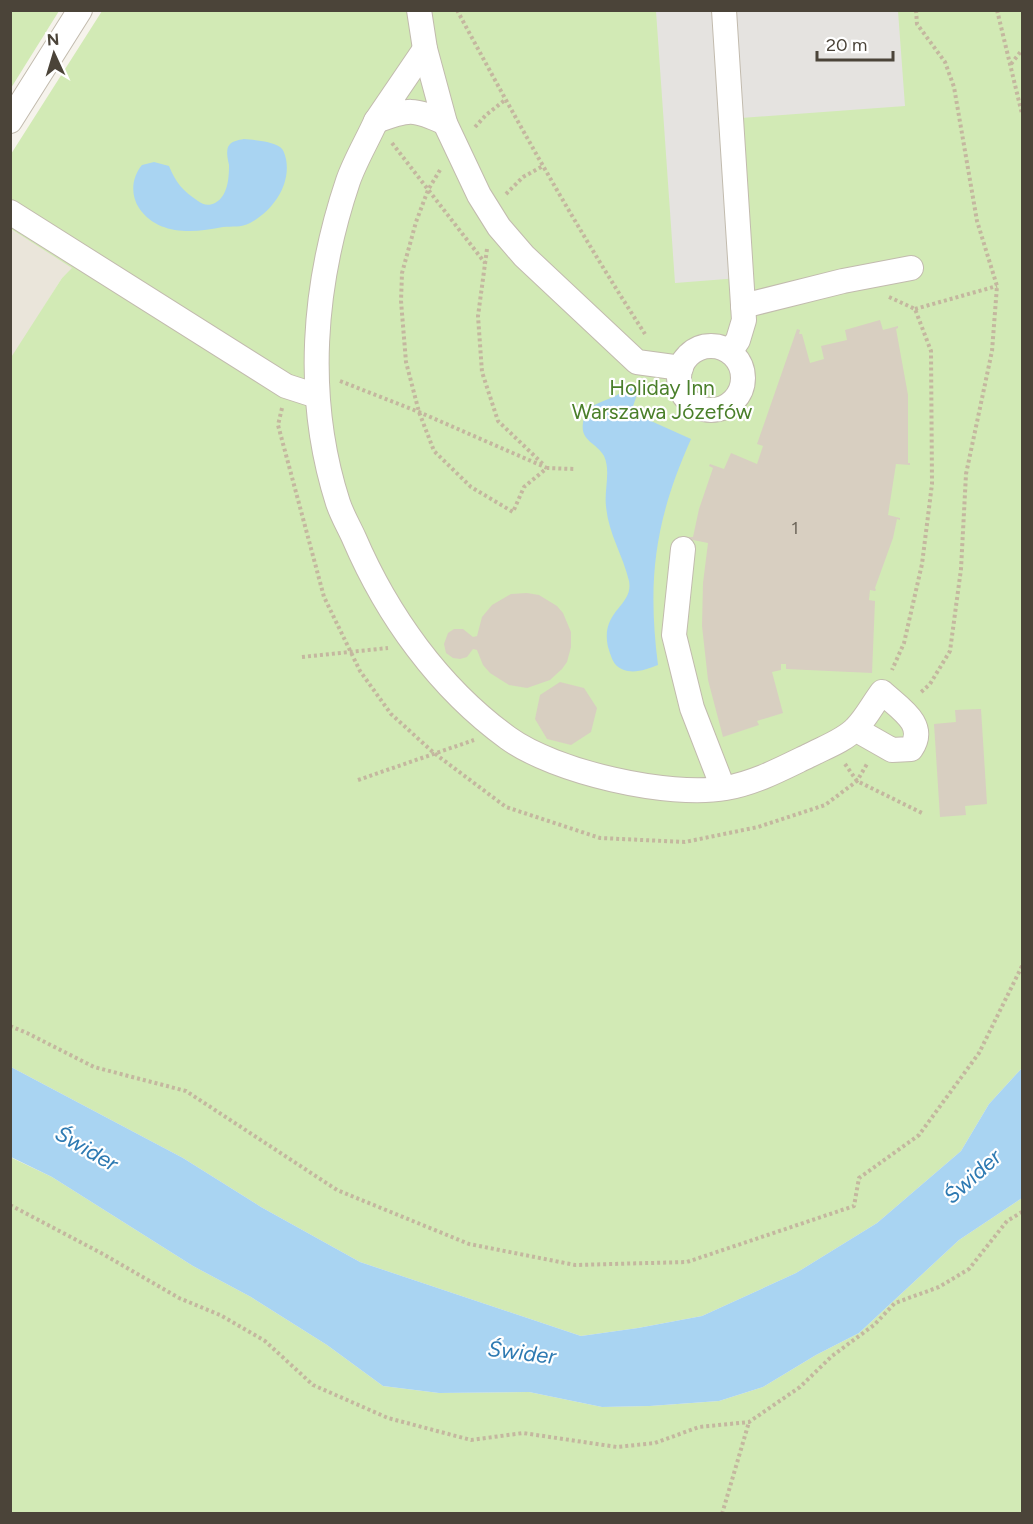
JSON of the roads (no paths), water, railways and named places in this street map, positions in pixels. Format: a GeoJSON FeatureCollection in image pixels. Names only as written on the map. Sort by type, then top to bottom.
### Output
{"type":"FeatureCollection","features":[{"type":"Feature","properties":{"kind":"street"},"geometry":{"type":"LineString","coordinates":[[10,121],[80,10]]}},
{"type":"Feature","properties":{"kind":"street"},"geometry":{"type":"LineString","coordinates":[[419,10],[425,49],[445,123],[479,195],[495,221],[524,256],[638,362],[674,367],[702,347],[717,346],[730,352],[741,364],[744,379],[739,394],[728,405],[713,410],[698,407],[686,397],[674,367]]}},
{"type":"Feature","properties":{"kind":"street"},"geometry":{"type":"LineString","coordinates":[[724,10],[744,320],[738,340],[730,352]]}},
{"type":"Feature","properties":{"kind":"street"},"geometry":{"type":"LineString","coordinates":[[425,49],[376,121],[349,180],[325,262],[316,348],[317,396],[324,444],[338,503],[365,565],[396,620],[474,711],[510,740],[551,761],[609,779],[692,790],[723,788],[752,782],[828,746],[855,729],[882,692],[913,721],[917,731],[916,741],[911,749],[892,750],[855,729]]}},
{"type":"Feature","properties":{"kind":"street"},"geometry":{"type":"LineString","coordinates":[[376,121],[403,111],[420,112],[445,123]]}},
{"type":"Feature","properties":{"kind":"street"},"geometry":{"type":"LineString","coordinates":[[10,212],[286,386],[317,396]]}},
{"type":"Feature","properties":{"kind":"street"},"geometry":{"type":"LineString","coordinates":[[743,306],[843,281],[911,268]]}},
{"type":"Feature","properties":{"kind":"street"},"geometry":{"type":"LineString","coordinates":[[683,549],[674,635],[692,708],[723,788]]}},
{"type":"Feature","properties":{"kind":"water"},"geometry":{"type":"Polygon","coordinates":[[[244,139],[276,145],[280,147],[286,159],[287,169],[283,188],[273,204],[258,218],[247,225],[189,231],[177,230],[156,224],[139,208],[134,197],[134,180],[142,165],[154,162],[169,166],[180,186],[188,194],[204,204],[215,203],[223,196],[227,186],[228,147],[237,140],[244,139]]]}},
{"type":"Feature","properties":{"kind":"water"},"geometry":{"type":"Polygon","coordinates":[[[629,385],[639,389],[631,412],[691,439],[669,496],[657,550],[653,604],[658,665],[630,671],[615,664],[608,647],[609,625],[612,616],[627,597],[629,581],[607,516],[606,462],[601,452],[586,438],[583,429],[585,415],[590,409],[617,395],[629,385]]]}},
{"type":"Feature","properties":{"kind":"water","name":"Świder"},"geometry":{"type":"Polygon","coordinates":[[[11,1067],[183,1158],[261,1207],[360,1262],[581,1336],[702,1316],[796,1273],[877,1223],[961,1151],[989,1104],[1022,1068],[1022,1198],[959,1240],[859,1333],[816,1355],[763,1387],[719,1401],[602,1407],[529,1392],[439,1393],[383,1386],[327,1345],[251,1297],[193,1266],[52,1177],[11,1157],[11,1067]]]}},
{"type":"Feature","properties":{"kind":"park label","name":"Holiday Inn Warszawa Józefów"},"geometry":{"type":"Point","coordinates":[662,400]}}]}
